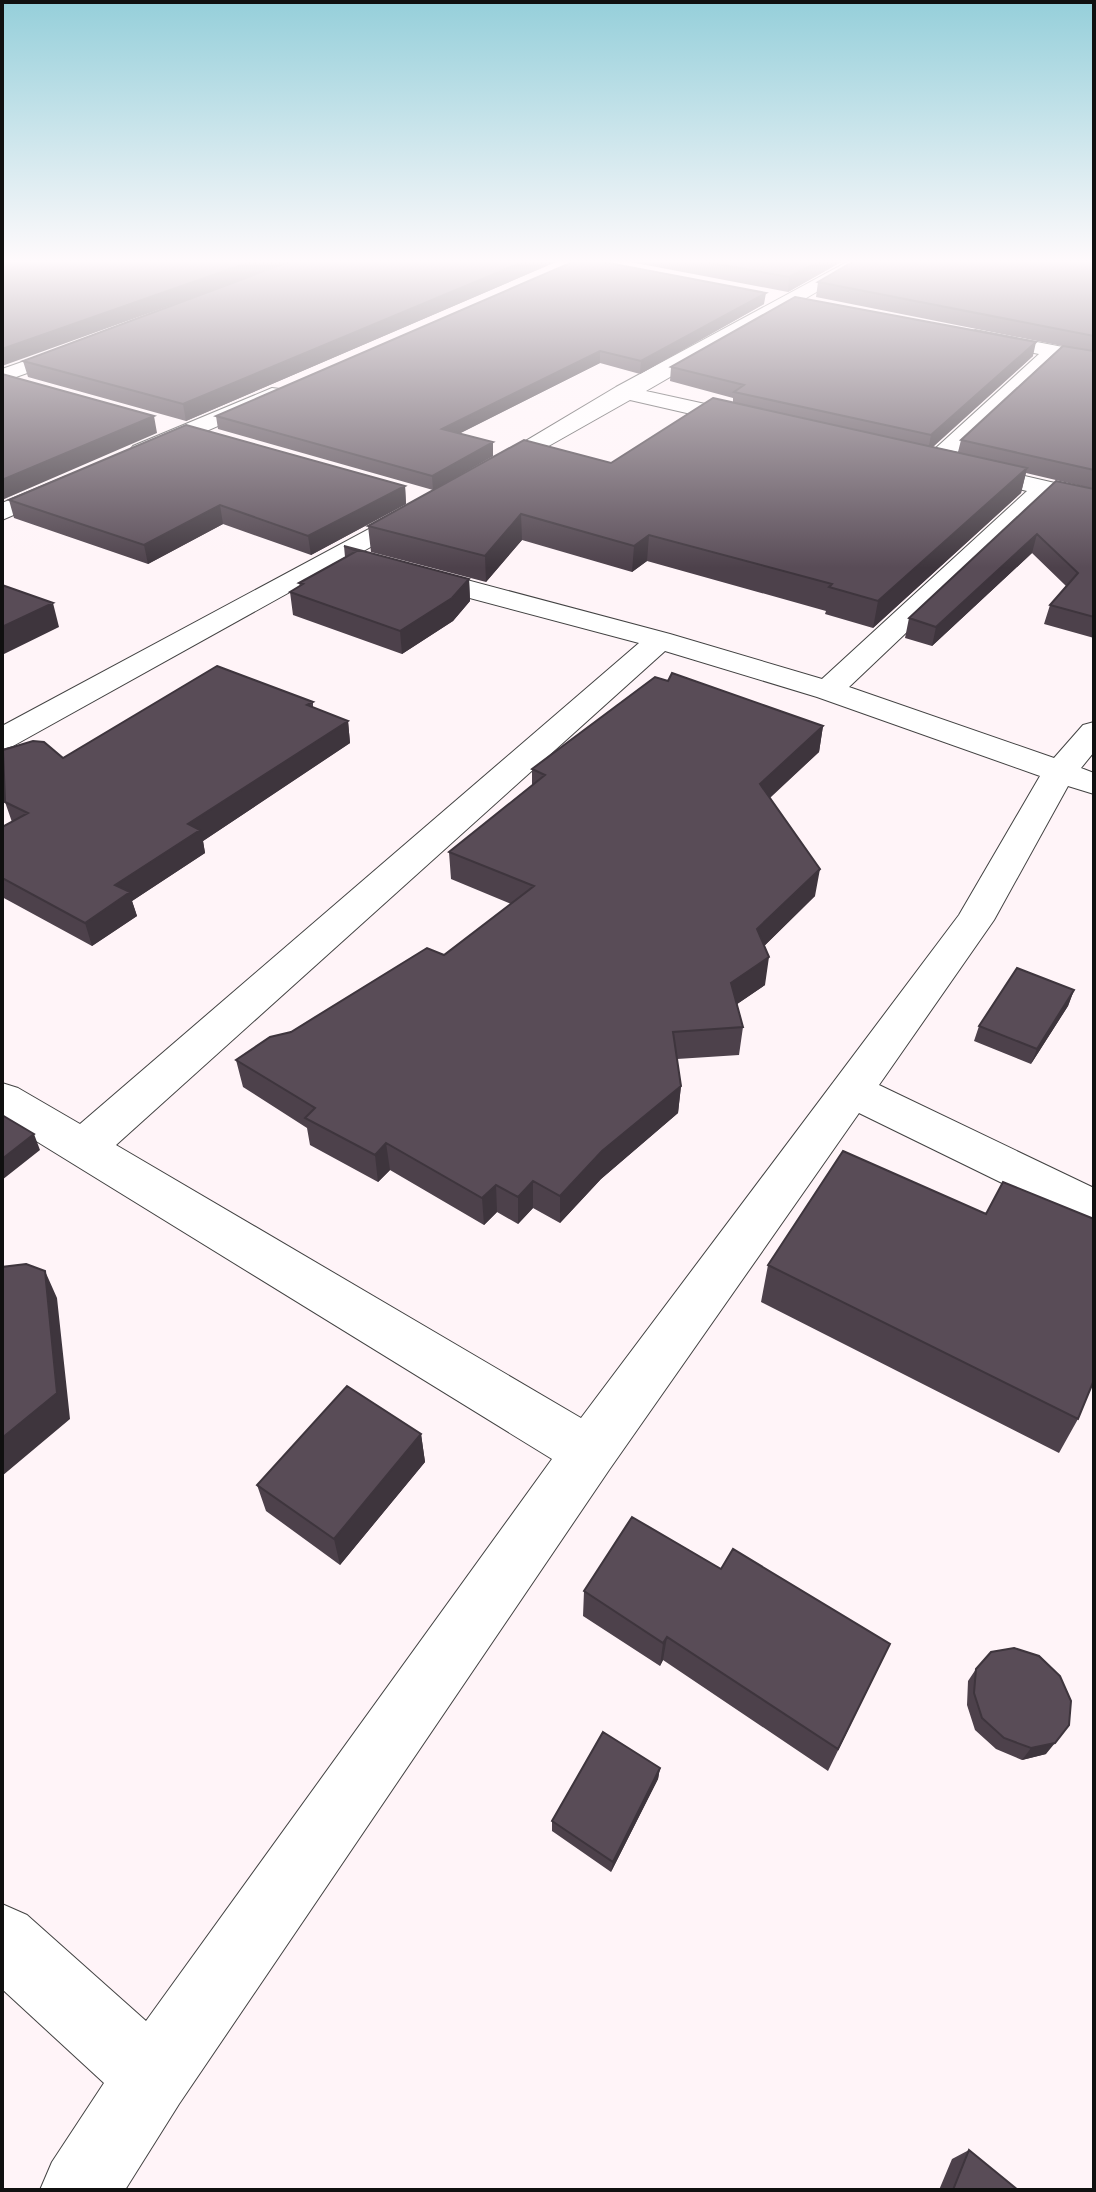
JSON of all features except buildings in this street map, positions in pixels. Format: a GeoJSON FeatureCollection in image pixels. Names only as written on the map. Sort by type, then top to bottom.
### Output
{"type":"FeatureCollection","features":[{"type":"Feature","properties":{"kind":"street"},"geometry":{"type":"LineString","coordinates":[[2,378],[41,363]]}},
{"type":"Feature","properties":{"kind":"street"},"geometry":{"type":"LineString","coordinates":[[2,739],[340,555],[676,363]]}},
{"type":"Feature","properties":{"kind":"street"},"geometry":{"type":"LineString","coordinates":[[1040,363],[926,460],[1094,499]]}},
{"type":"Feature","properties":{"kind":"street"},"geometry":{"type":"LineString","coordinates":[[2,378],[33,388]]}},
{"type":"Feature","properties":{"kind":"street"},"geometry":{"type":"LineString","coordinates":[[115,462],[288,387]]}},
{"type":"Feature","properties":{"kind":"street"},"geometry":{"type":"LineString","coordinates":[[624,392],[779,427]]}},
{"type":"Feature","properties":{"kind":"street"},"geometry":{"type":"LineString","coordinates":[[156,422],[216,439]]}},
{"type":"Feature","properties":{"kind":"street"},"geometry":{"type":"LineString","coordinates":[[2,512],[87,474]]}},
{"type":"Feature","properties":{"kind":"street"},"geometry":{"type":"LineString","coordinates":[[828,690],[1045,488]]}},
{"type":"Feature","properties":{"kind":"street"},"geometry":{"type":"LineString","coordinates":[[406,493],[449,493]]}},
{"type":"Feature","properties":{"kind":"street"},"geometry":{"type":"LineString","coordinates":[[340,555],[660,640],[828,690],[1076,778]]}},
{"type":"Feature","properties":{"kind":"street"},"geometry":{"type":"LineString","coordinates":[[82,1149],[660,640]]}},
{"type":"Feature","properties":{"kind":"street"},"geometry":{"type":"LineString","coordinates":[[80,2190],[152,2077],[589,1452],[853,1091],[1076,778],[1094,732]]}},
{"type":"Feature","properties":{"kind":"street"},"geometry":{"type":"LineString","coordinates":[[853,1091],[1094,1209]]}},
{"type":"Feature","properties":{"kind":"street"},"geometry":{"type":"LineString","coordinates":[[2,1099],[589,1452]]}},
{"type":"Feature","properties":{"kind":"street"},"geometry":{"type":"LineString","coordinates":[[2,1940],[152,2077]]}}]}
